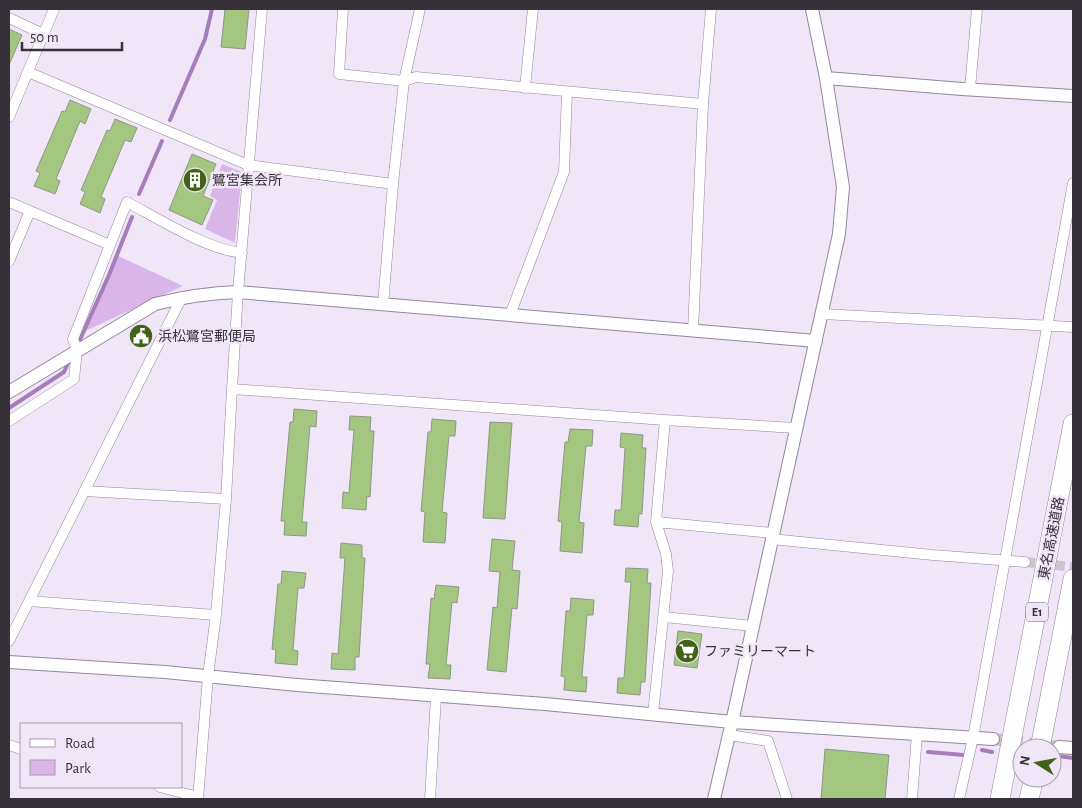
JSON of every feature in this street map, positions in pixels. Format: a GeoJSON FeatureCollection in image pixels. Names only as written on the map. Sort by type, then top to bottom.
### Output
{"type":"FeatureCollection","features":[{"type":"Feature","properties":{"kind":"highway","name":"東名高速道路"},"geometry":{"type":"LineString","coordinates":[[1000,799],[1073,424]]}},
{"type":"Feature","properties":{"kind":"highway","name":"E1"},"geometry":{"type":"LineString","coordinates":[[1042,738],[1073,579]]}},
{"type":"Feature","properties":{"kind":"street"},"geometry":{"type":"LineString","coordinates":[[9,117],[54,9]]}},
{"type":"Feature","properties":{"kind":"street"},"geometry":{"type":"LineString","coordinates":[[163,788],[198,798],[226,499],[238,292],[262,9]]}},
{"type":"Feature","properties":{"kind":"street"},"geometry":{"type":"LineString","coordinates":[[343,9],[340,74],[404,80],[416,77],[703,104]]}},
{"type":"Feature","properties":{"kind":"street"},"geometry":{"type":"LineString","coordinates":[[384,304],[393,184],[404,80],[420,9]]}},
{"type":"Feature","properties":{"kind":"street"},"geometry":{"type":"LineString","coordinates":[[525,88],[533,9]]}},
{"type":"Feature","properties":{"kind":"street"},"geometry":{"type":"LineString","coordinates":[[693,331],[703,104],[711,9]]}},
{"type":"Feature","properties":{"kind":"street"},"geometry":{"type":"LineString","coordinates":[[714,799],[840,234],[843,187],[826,78],[812,9]]}},
{"type":"Feature","properties":{"kind":"street"},"geometry":{"type":"LineString","coordinates":[[970,89],[976,9]]}},
{"type":"Feature","properties":{"kind":"street"},"geometry":{"type":"LineString","coordinates":[[9,18],[43,34]]}},
{"type":"Feature","properties":{"kind":"street"},"geometry":{"type":"LineString","coordinates":[[28,72],[248,165],[393,184]]}},
{"type":"Feature","properties":{"kind":"street"},"geometry":{"type":"LineString","coordinates":[[826,78],[1073,96]]}},
{"type":"Feature","properties":{"kind":"street"},"geometry":{"type":"LineString","coordinates":[[510,315],[564,172],[567,92]]}},
{"type":"Feature","properties":{"kind":"street"},"geometry":{"type":"LineString","coordinates":[[959,799],[973,738],[1006,561],[1073,183]]}},
{"type":"Feature","properties":{"kind":"street"},"geometry":{"type":"LineString","coordinates":[[9,202],[110,245]]}},
{"type":"Feature","properties":{"kind":"street"},"geometry":{"type":"LineString","coordinates":[[9,421],[74,379],[76,348],[110,245],[127,202],[213,246],[231,252],[242,253]]}},
{"type":"Feature","properties":{"kind":"street"},"geometry":{"type":"LineString","coordinates":[[9,261],[30,211]]}},
{"type":"Feature","properties":{"kind":"street"},"geometry":{"type":"LineString","coordinates":[[11,388],[62,360],[76,348],[155,304],[209,293],[238,292],[816,341]]}},
{"type":"Feature","properties":{"kind":"street"},"geometry":{"type":"LineString","coordinates":[[9,641],[182,297]]}},
{"type":"Feature","properties":{"kind":"street"},"geometry":{"type":"LineString","coordinates":[[822,314],[1073,327]]}},
{"type":"Feature","properties":{"kind":"street"},"geometry":{"type":"LineString","coordinates":[[232,389],[796,428]]}},
{"type":"Feature","properties":{"kind":"street"},"geometry":{"type":"LineString","coordinates":[[653,714],[668,571],[666,554],[656,522],[665,420]]}},
{"type":"Feature","properties":{"kind":"street"},"geometry":{"type":"LineString","coordinates":[[84,491],[226,499]]}},
{"type":"Feature","properties":{"kind":"street"},"geometry":{"type":"LineString","coordinates":[[656,522],[1025,562]]}},
{"type":"Feature","properties":{"kind":"street"},"geometry":{"type":"LineString","coordinates":[[29,601],[216,614]]}},
{"type":"Feature","properties":{"kind":"street"},"geometry":{"type":"LineString","coordinates":[[664,617],[753,626]]}},
{"type":"Feature","properties":{"kind":"street"},"geometry":{"type":"LineString","coordinates":[[9,662],[165,672],[436,697],[545,704],[732,722],[993,739]]}},
{"type":"Feature","properties":{"kind":"street"},"geometry":{"type":"LineString","coordinates":[[430,799],[436,697]]}},
{"type":"Feature","properties":{"kind":"street"},"geometry":{"type":"LineString","coordinates":[[912,799],[917,734]]}},
{"type":"Feature","properties":{"kind":"street"},"geometry":{"type":"LineString","coordinates":[[729,735],[768,741],[787,799]]}},
{"type":"Feature","properties":{"kind":"green space"},"geometry":{"type":"Polygon","coordinates":[[[222,164],[242,172],[235,243],[205,229],[217,200],[210,196],[222,164]]]}},
{"type":"Feature","properties":{"kind":"green space"},"geometry":{"type":"Polygon","coordinates":[[[116,255],[183,286],[85,331],[116,255]]]}},
{"type":"Feature","properties":{"kind":"building"},"geometry":{"type":"Polygon","coordinates":[[[225,9],[249,9],[245,49],[221,47],[225,9]]]}},
{"type":"Feature","properties":{"kind":"building"},"geometry":{"type":"Polygon","coordinates":[[[9,29],[22,35],[9,65],[9,29]]]}},
{"type":"Feature","properties":{"kind":"building"},"geometry":{"type":"Polygon","coordinates":[[[70,100],[91,109],[85,124],[80,121],[56,179],[60,181],[55,194],[34,186],[40,173],[36,171],[62,111],[65,112],[70,100]]]}},
{"type":"Feature","properties":{"kind":"building"},"geometry":{"type":"Polygon","coordinates":[[[115,119],[137,128],[131,142],[125,140],[101,197],[105,199],[100,213],[80,204],[85,192],[81,190],[107,130],[110,131],[115,119]]]}},
{"type":"Feature","properties":{"kind":"building","name":"鷺宮集会所"},"geometry":{"type":"Polygon","coordinates":[[[192,154],[216,164],[203,196],[213,200],[202,225],[169,210],[192,154]]]}},
{"type":"Feature","properties":{"kind":"building"},"geometry":{"type":"Polygon","coordinates":[[[294,409],[317,411],[316,427],[310,426],[302,522],[307,522],[306,536],[284,535],[285,521],[281,521],[290,422],[293,422],[294,409]]]}},
{"type":"Feature","properties":{"kind":"building"},"geometry":{"type":"Polygon","coordinates":[[[350,416],[371,417],[370,431],[374,431],[370,497],[367,496],[366,510],[342,508],[343,492],[349,493],[354,430],[349,430],[350,416]]]}},
{"type":"Feature","properties":{"kind":"building"},"geometry":{"type":"Polygon","coordinates":[[[432,419],[456,421],[455,436],[449,436],[442,512],[447,513],[445,543],[423,542],[425,512],[421,511],[428,432],[431,432],[432,419]]]}},
{"type":"Feature","properties":{"kind":"building"},"geometry":{"type":"Polygon","coordinates":[[[490,422],[512,423],[505,519],[483,518],[490,422]]]}},
{"type":"Feature","properties":{"kind":"building"},"geometry":{"type":"Polygon","coordinates":[[[570,429],[593,430],[592,446],[586,446],[579,522],[584,523],[582,553],[560,551],[562,522],[558,521],[565,442],[568,442],[570,429]]]}},
{"type":"Feature","properties":{"kind":"building"},"geometry":{"type":"Polygon","coordinates":[[[621,433],[643,435],[642,448],[646,448],[642,514],[639,514],[638,527],[614,525],[615,510],[621,510],[625,448],[620,447],[621,433]]]}},
{"type":"Feature","properties":{"kind":"building"},"geometry":{"type":"Polygon","coordinates":[[[492,539],[515,541],[512,570],[520,571],[517,609],[512,608],[506,672],[487,670],[493,607],[497,608],[500,572],[489,571],[492,539]]]}},
{"type":"Feature","properties":{"kind":"building"},"geometry":{"type":"Polygon","coordinates":[[[341,543],[362,545],[362,558],[365,558],[359,657],[355,657],[355,670],[331,669],[332,653],[338,654],[345,558],[340,558],[341,543]]]}},
{"type":"Feature","properties":{"kind":"building"},"geometry":{"type":"Polygon","coordinates":[[[626,568],[648,569],[647,583],[651,583],[645,682],[641,682],[640,695],[617,693],[618,678],[624,678],[631,582],[625,582],[626,568]]]}},
{"type":"Feature","properties":{"kind":"building"},"geometry":{"type":"Polygon","coordinates":[[[282,571],[306,573],[304,588],[298,588],[293,650],[298,651],[297,665],[275,663],[276,650],[272,649],[278,584],[281,584],[282,571]]]}},
{"type":"Feature","properties":{"kind":"building"},"geometry":{"type":"Polygon","coordinates":[[[436,585],[459,587],[457,603],[452,602],[446,665],[451,665],[450,679],[428,678],[430,664],[426,664],[431,598],[434,599],[436,585]]]}},
{"type":"Feature","properties":{"kind":"building"},"geometry":{"type":"Polygon","coordinates":[[[571,598],[594,600],[593,615],[587,615],[582,677],[587,677],[586,692],[564,690],[565,677],[561,676],[566,611],[570,611],[571,598]]]}},
{"type":"Feature","properties":{"kind":"building"},"geometry":{"type":"Polygon","coordinates":[[[678,631],[702,634],[697,668],[674,665],[678,631]]]}},
{"type":"Feature","properties":{"kind":"building"},"geometry":{"type":"Polygon","coordinates":[[[825,749],[889,755],[885,799],[821,799],[825,749]]]}},
{"type":"Feature","properties":{"kind":"waterway"},"geometry":{"type":"LineString","coordinates":[[170,120],[205,39],[212,9]]}},
{"type":"Feature","properties":{"kind":"waterway"},"geometry":{"type":"LineString","coordinates":[[139,194],[162,141]]}},
{"type":"Feature","properties":{"kind":"waterway"},"geometry":{"type":"LineString","coordinates":[[78,344],[109,275],[132,217]]}},
{"type":"Feature","properties":{"kind":"waterway"},"geometry":{"type":"LineString","coordinates":[[9,408],[64,372],[70,359]]}},
{"type":"Feature","properties":{"kind":"waterway"},"geometry":{"type":"LineString","coordinates":[[982,750],[992,752]]}},
{"type":"Feature","properties":{"kind":"waterway"},"geometry":{"type":"LineString","coordinates":[[928,752],[964,755]]}},
{"type":"Feature","properties":{"kind":"waterway"},"geometry":{"type":"LineString","coordinates":[[1062,757],[1073,758]]}},
{"type":"Feature","properties":{"kind":"tunnel"},"geometry":{"type":"LineString","coordinates":[[1025,562],[1073,567]]}},
{"type":"Feature","properties":{"kind":"tunnel"},"geometry":{"type":"LineString","coordinates":[[993,739],[1012,741]]}},
{"type":"Feature","properties":{"kind":"place","name":"鷺宮集会所"},"geometry":{"type":"Point","coordinates":[195,180]}},
{"type":"Feature","properties":{"kind":"place","name":"浜松鷺宮郵便局"},"geometry":{"type":"Point","coordinates":[141,336]}},
{"type":"Feature","properties":{"kind":"place","name":"ファミリーマート"},"geometry":{"type":"Point","coordinates":[687,651]}}]}
